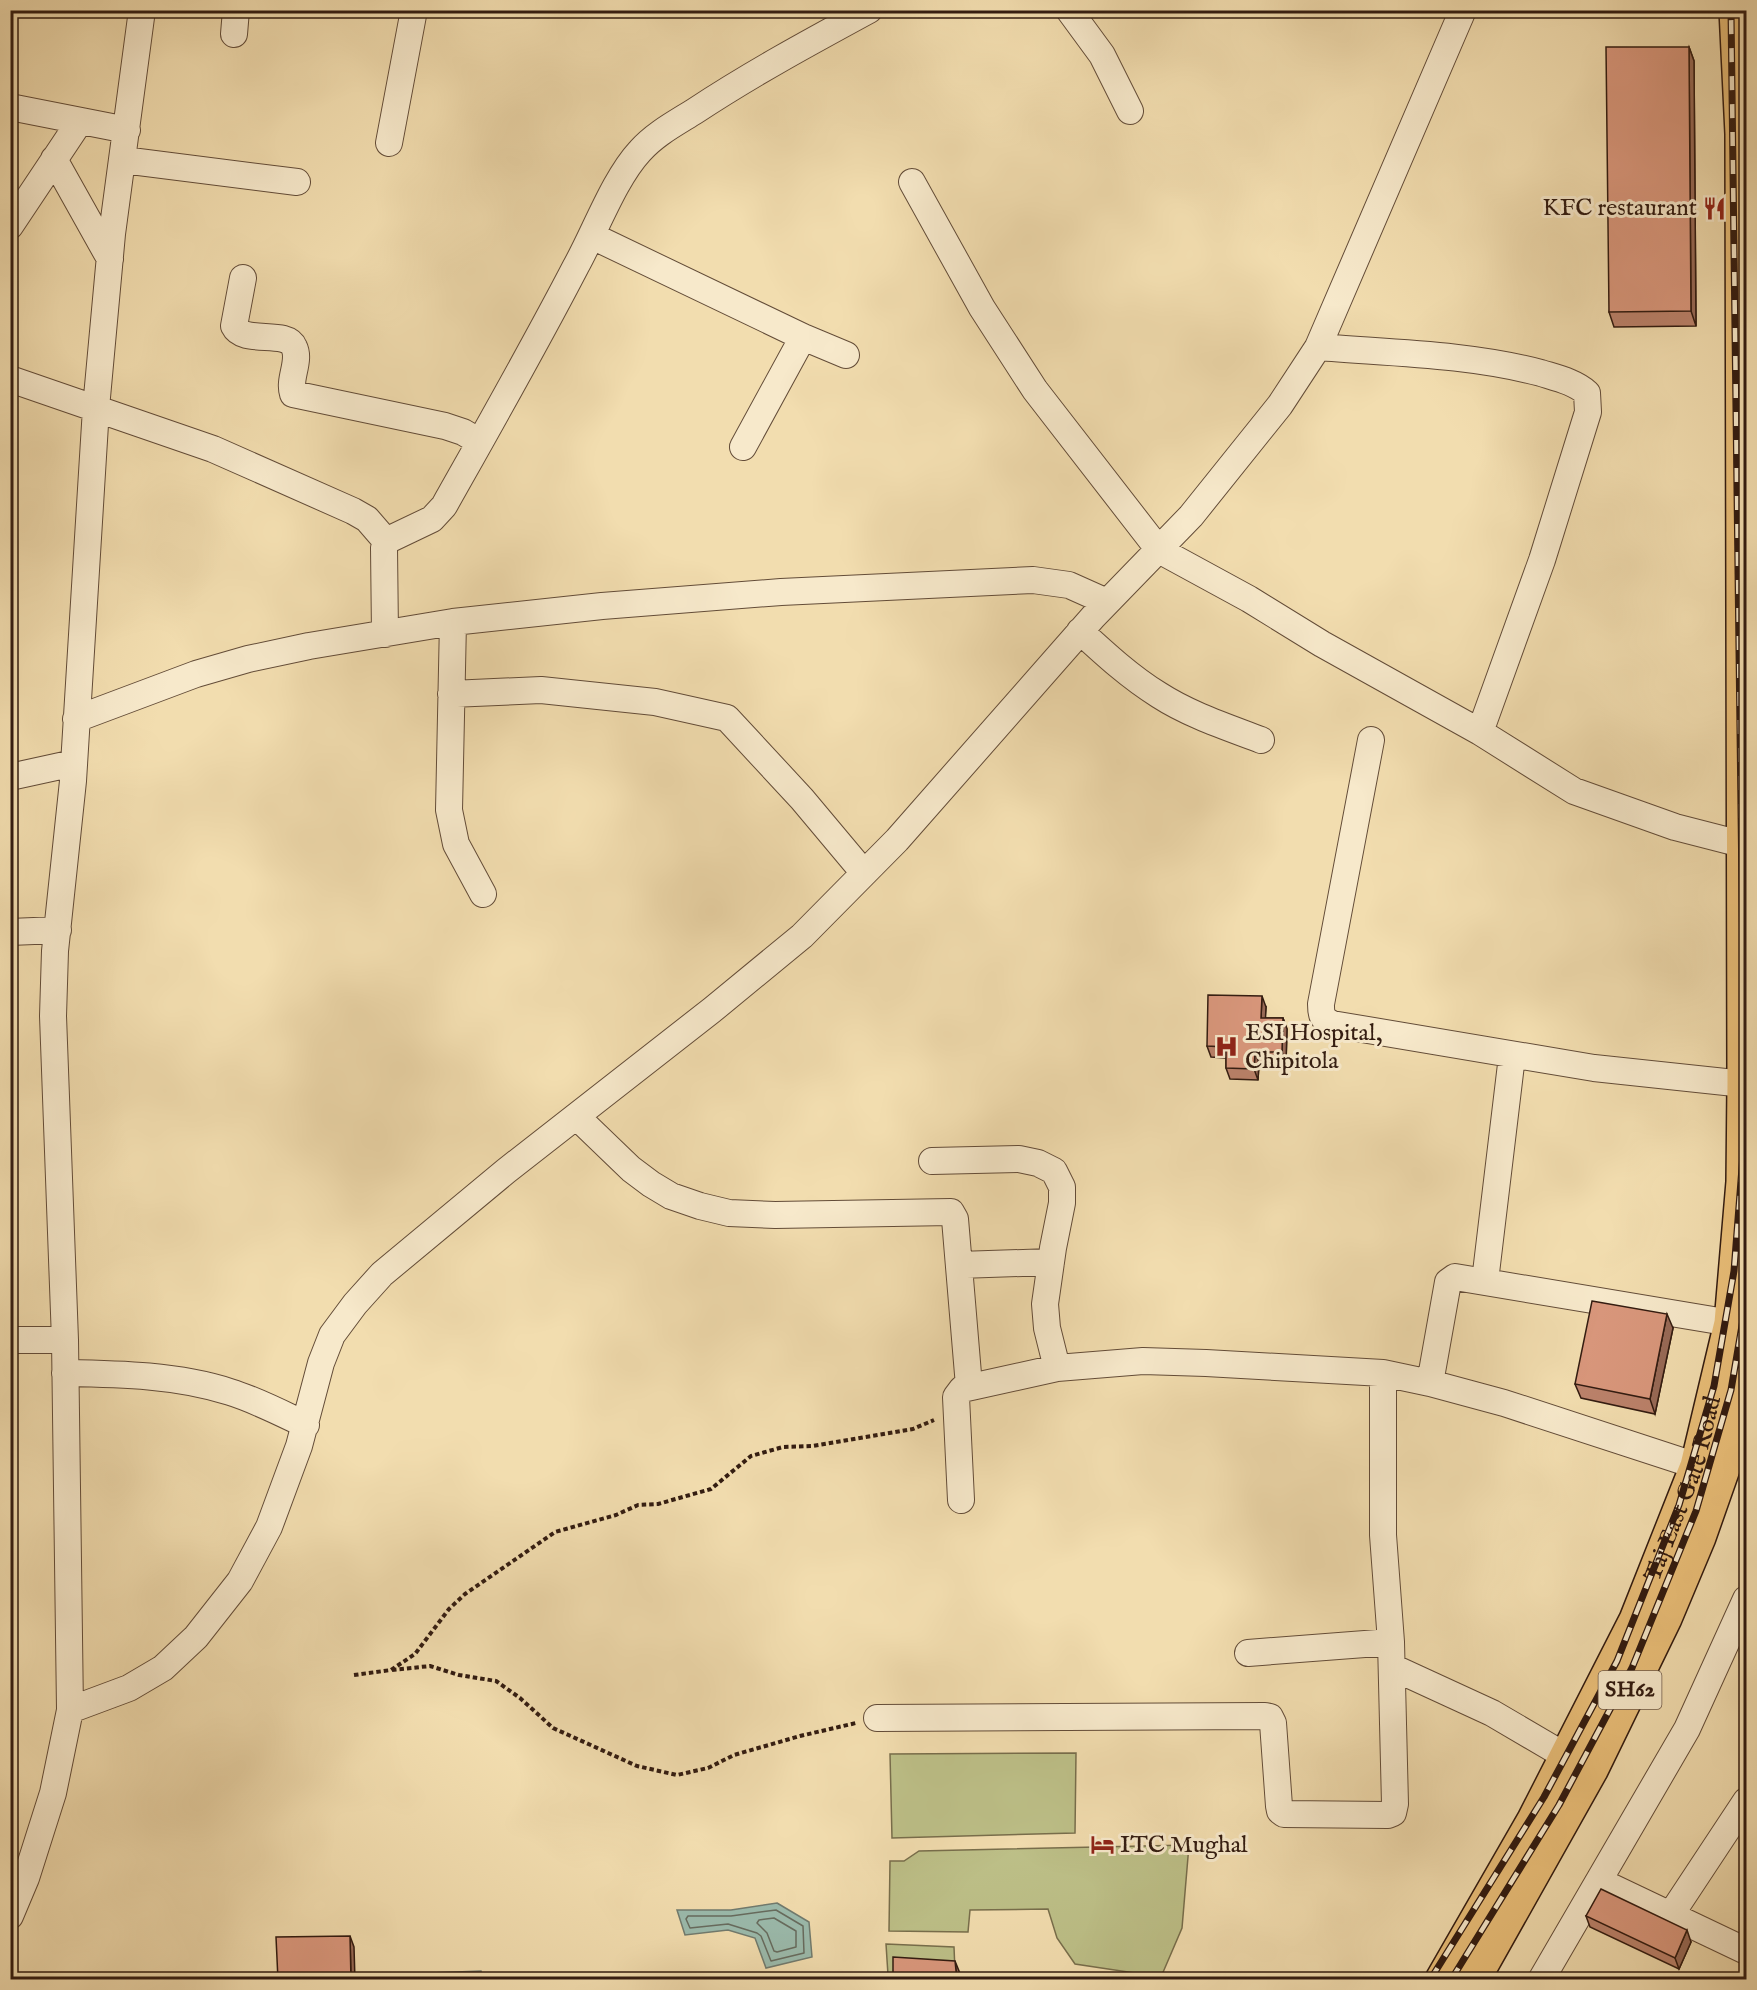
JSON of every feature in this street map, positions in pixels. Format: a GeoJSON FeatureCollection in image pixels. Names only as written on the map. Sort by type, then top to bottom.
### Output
{"type":"FeatureCollection","features":[{"type":"Feature","properties":{"kind":"main road","name":"Taj East Gate Road"},"geometry":{"type":"LineString","coordinates":[[1442,1980],[1534,1820],[1636,1620],[1697,1466],[1731,1424],[1731,1323],[1743,1182],[1745,845],[1742,134],[1731,11]]}},
{"type":"Feature","properties":{"kind":"main road","name":"SH62"},"geometry":{"type":"LineString","coordinates":[[1473,1980],[1591,1770],[1665,1618],[1699,1537],[1731,1424],[1746,1383]]}},
{"type":"Feature","properties":{"kind":"street"},"geometry":{"type":"LineString","coordinates":[[10,1916],[26,1878],[52,1793],[70,1710],[65,1340],[53,1016],[58,930],[74,763],[96,408],[110,259],[142,10]]}},
{"type":"Feature","properties":{"kind":"street"},"geometry":{"type":"LineString","coordinates":[[389,143],[414,10]]}},
{"type":"Feature","properties":{"kind":"street"},"geometry":{"type":"LineString","coordinates":[[385,634],[384,548],[386,541],[432,519],[444,506],[592,236],[626,168],[641,150],[660,134],[762,69],[869,10]]}},
{"type":"Feature","properties":{"kind":"street"},"geometry":{"type":"LineString","coordinates":[[1069,10],[1102,55],[1131,111]]}},
{"type":"Feature","properties":{"kind":"street"},"geometry":{"type":"LineString","coordinates":[[70,1710],[129,1689],[163,1668],[196,1637],[240,1581],[269,1527],[306,1425],[321,1363],[332,1335],[355,1304],[382,1274],[506,1171],[577,1117],[802,936],[897,840],[1080,631],[1191,516],[1280,405],[1318,347],[1463,10]]}},
{"type":"Feature","properties":{"kind":"street"},"geometry":{"type":"LineString","coordinates":[[10,107],[127,130]]}},
{"type":"Feature","properties":{"kind":"street"},"geometry":{"type":"LineString","coordinates":[[10,226],[80,121]]}},
{"type":"Feature","properties":{"kind":"street"},"geometry":{"type":"LineString","coordinates":[[54,159],[110,259]]}},
{"type":"Feature","properties":{"kind":"street"},"geometry":{"type":"LineString","coordinates":[[123,160],[297,182]]}},
{"type":"Feature","properties":{"kind":"street"},"geometry":{"type":"LineString","coordinates":[[912,182],[982,308],[1035,390],[1159,550],[1480,732],[1574,791],[1675,827],[1745,845]]}},
{"type":"Feature","properties":{"kind":"street"},"geometry":{"type":"LineString","coordinates":[[592,236],[803,337],[846,355]]}},
{"type":"Feature","properties":{"kind":"street"},"geometry":{"type":"LineString","coordinates":[[243,278],[234,326],[236,331],[243,334],[284,339],[292,343],[296,348],[293,394],[445,426],[463,432],[480,442]]}},
{"type":"Feature","properties":{"kind":"street"},"geometry":{"type":"LineString","coordinates":[[743,447],[803,337]]}},
{"type":"Feature","properties":{"kind":"street"},"geometry":{"type":"LineString","coordinates":[[1318,347],[1488,361],[1549,375],[1579,386],[1587,393],[1588,412],[1545,549],[1480,732]]}},
{"type":"Feature","properties":{"kind":"street"},"geometry":{"type":"LineString","coordinates":[[10,379],[213,450],[353,511],[367,519],[386,541]]}},
{"type":"Feature","properties":{"kind":"street"},"geometry":{"type":"LineString","coordinates":[[76,719],[196,674],[309,646],[453,622],[602,606],[781,592],[1034,580],[1069,585],[1107,602]]}},
{"type":"Feature","properties":{"kind":"street"},"geometry":{"type":"LineString","coordinates":[[453,622],[449,810],[456,844],[483,894]]}},
{"type":"Feature","properties":{"kind":"street"},"geometry":{"type":"LineString","coordinates":[[1080,631],[1133,677],[1160,696],[1189,711],[1261,740]]}},
{"type":"Feature","properties":{"kind":"street"},"geometry":{"type":"LineString","coordinates":[[451,694],[541,690],[655,702],[727,718],[802,799],[864,873]]}},
{"type":"Feature","properties":{"kind":"street"},"geometry":{"type":"LineString","coordinates":[[1371,740],[1321,1015],[1326,1021],[1332,1024],[1512,1056],[1594,1068],[1744,1084]]}},
{"type":"Feature","properties":{"kind":"street"},"geometry":{"type":"LineString","coordinates":[[10,777],[74,763]]}},
{"type":"Feature","properties":{"kind":"street"},"geometry":{"type":"LineString","coordinates":[[10,932],[58,930]]}},
{"type":"Feature","properties":{"kind":"street"},"geometry":{"type":"LineString","coordinates":[[1485,1281],[1512,1056]]}},
{"type":"Feature","properties":{"kind":"street"},"geometry":{"type":"LineString","coordinates":[[577,1117],[631,1169],[651,1184],[671,1196],[700,1206],[729,1212],[775,1215],[951,1212],[955,1219],[969,1386]]}},
{"type":"Feature","properties":{"kind":"street"},"geometry":{"type":"LineString","coordinates":[[932,1161],[1019,1159],[1038,1163],[1054,1171],[1062,1187],[1062,1203],[1045,1304],[1047,1328],[1058,1368]]}},
{"type":"Feature","properties":{"kind":"street"},"geometry":{"type":"LineString","coordinates":[[958,1266],[1051,1262]]}},
{"type":"Feature","properties":{"kind":"street"},"geometry":{"type":"LineString","coordinates":[[1430,1383],[1448,1282],[1451,1278],[1459,1276],[1731,1323]]}},
{"type":"Feature","properties":{"kind":"street"},"geometry":{"type":"LineString","coordinates":[[10,1340],[65,1340]]}},
{"type":"Feature","properties":{"kind":"street"},"geometry":{"type":"LineString","coordinates":[[960,1500],[957,1393],[969,1386],[1058,1368],[1154,1361],[1383,1373],[1503,1403],[1697,1466]]}},
{"type":"Feature","properties":{"kind":"street"},"geometry":{"type":"LineString","coordinates":[[65,1373],[114,1374],[198,1383],[231,1392],[306,1425]]}},
{"type":"Feature","properties":{"kind":"street"},"geometry":{"type":"LineString","coordinates":[[877,1718],[1266,1716],[1270,1717],[1273,1723],[1280,1811],[1284,1814],[1388,1815],[1393,1813],[1395,1804],[1392,1667],[1383,1535],[1383,1373]]}},
{"type":"Feature","properties":{"kind":"street"},"geometry":{"type":"LineString","coordinates":[[1541,1980],[1687,1729],[1746,1599]]}},
{"type":"Feature","properties":{"kind":"street"},"geometry":{"type":"LineString","coordinates":[[1248,1653],[1391,1642]]}},
{"type":"Feature","properties":{"kind":"street"},"geometry":{"type":"LineString","coordinates":[[1392,1667],[1492,1713],[1567,1757]]}},
{"type":"Feature","properties":{"kind":"street"},"geometry":{"type":"LineString","coordinates":[[1670,1916],[1745,1805]]}},
{"type":"Feature","properties":{"kind":"street"},"geometry":{"type":"LineString","coordinates":[[1599,1881],[1746,1951]]}},
{"type":"Feature","properties":{"kind":"path"},"geometry":{"type":"LineString","coordinates":[[391,1670],[415,1654],[449,1609],[465,1594],[555,1532],[616,1515],[638,1505],[658,1504],[711,1489],[751,1456],[783,1447],[813,1446],[913,1429],[956,1411]]}},
{"type":"Feature","properties":{"kind":"path"},"geometry":{"type":"LineString","coordinates":[[354,1675],[430,1666],[459,1675],[496,1682],[520,1698],[553,1728],[637,1766],[678,1775],[708,1768],[734,1755],[800,1736],[877,1718]]}},
{"type":"Feature","properties":{"kind":"green space"},"geometry":{"type":"Polygon","coordinates":[[[1076,1753],[1075,1833],[892,1838],[890,1754],[1076,1753]]]}},
{"type":"Feature","properties":{"kind":"green space"},"geometry":{"type":"Polygon","coordinates":[[[1189,1845],[1182,1928],[1161,1977],[1075,1964],[1057,1938],[1048,1909],[970,1910],[968,1932],[889,1931],[890,1861],[904,1861],[919,1851],[1189,1845]]]}},
{"type":"Feature","properties":{"kind":"green space"},"geometry":{"type":"Polygon","coordinates":[[[886,1944],[954,1947],[955,1971],[888,1975],[886,1944]]]}},
{"type":"Feature","properties":{"kind":"water"},"geometry":{"type":"Polygon","coordinates":[[[777,1903],[809,1922],[812,1957],[766,1968],[755,1938],[728,1930],[685,1935],[677,1910],[731,1910],[777,1903]]]}},
{"type":"Feature","properties":{"kind":"water"},"geometry":{"type":"Polygon","coordinates":[[[481,1971],[482,1979],[404,1979],[404,1974],[481,1971]]]}},
{"type":"Feature","properties":{"kind":"building"},"geometry":{"type":"Polygon","coordinates":[[[1606,47],[1689,47],[1691,311],[1609,312],[1606,47]]]}},
{"type":"Feature","properties":{"kind":"building"},"geometry":{"type":"Polygon","coordinates":[[[1208,995],[1262,996],[1261,1018],[1283,1018],[1282,1052],[1255,1052],[1254,1069],[1226,1068],[1226,1047],[1207,1046],[1208,995]]]}},
{"type":"Feature","properties":{"kind":"building"},"geometry":{"type":"Polygon","coordinates":[[[1592,1301],[1667,1314],[1650,1399],[1575,1384],[1592,1301]]]}},
{"type":"Feature","properties":{"kind":"building"},"geometry":{"type":"Polygon","coordinates":[[[1601,1889],[1687,1930],[1675,1958],[1586,1916],[1601,1889]]]}},
{"type":"Feature","properties":{"kind":"building"},"geometry":{"type":"Polygon","coordinates":[[[350,1936],[351,1980],[278,1980],[276,1937],[350,1936]]]}},
{"type":"Feature","properties":{"kind":"building"},"geometry":{"type":"Polygon","coordinates":[[[893,1957],[955,1961],[957,1980],[893,1980],[893,1957]]]}},
{"type":"Feature","properties":{"kind":"railway"},"geometry":{"type":"LineString","coordinates":[[1430,1980],[1544,1797],[1617,1661],[1679,1505],[1714,1386],[1734,1271],[1745,1129],[1731,10]]}},
{"type":"Feature","properties":{"kind":"railway"},"geometry":{"type":"LineString","coordinates":[[1451,1980],[1559,1805],[1632,1668],[1696,1511],[1731,1390],[1746,1302]]}},
{"type":"Feature","properties":{"kind":"place","name":"KFC restaurant"},"geometry":{"type":"Point","coordinates":[1715,208]}},
{"type":"Feature","properties":{"kind":"place","name":"ESI Hospital, Chipitola"},"geometry":{"type":"Point","coordinates":[1227,1047]}},
{"type":"Feature","properties":{"kind":"place","name":"ITC Mughal"},"geometry":{"type":"Point","coordinates":[1102,1845]}}]}
